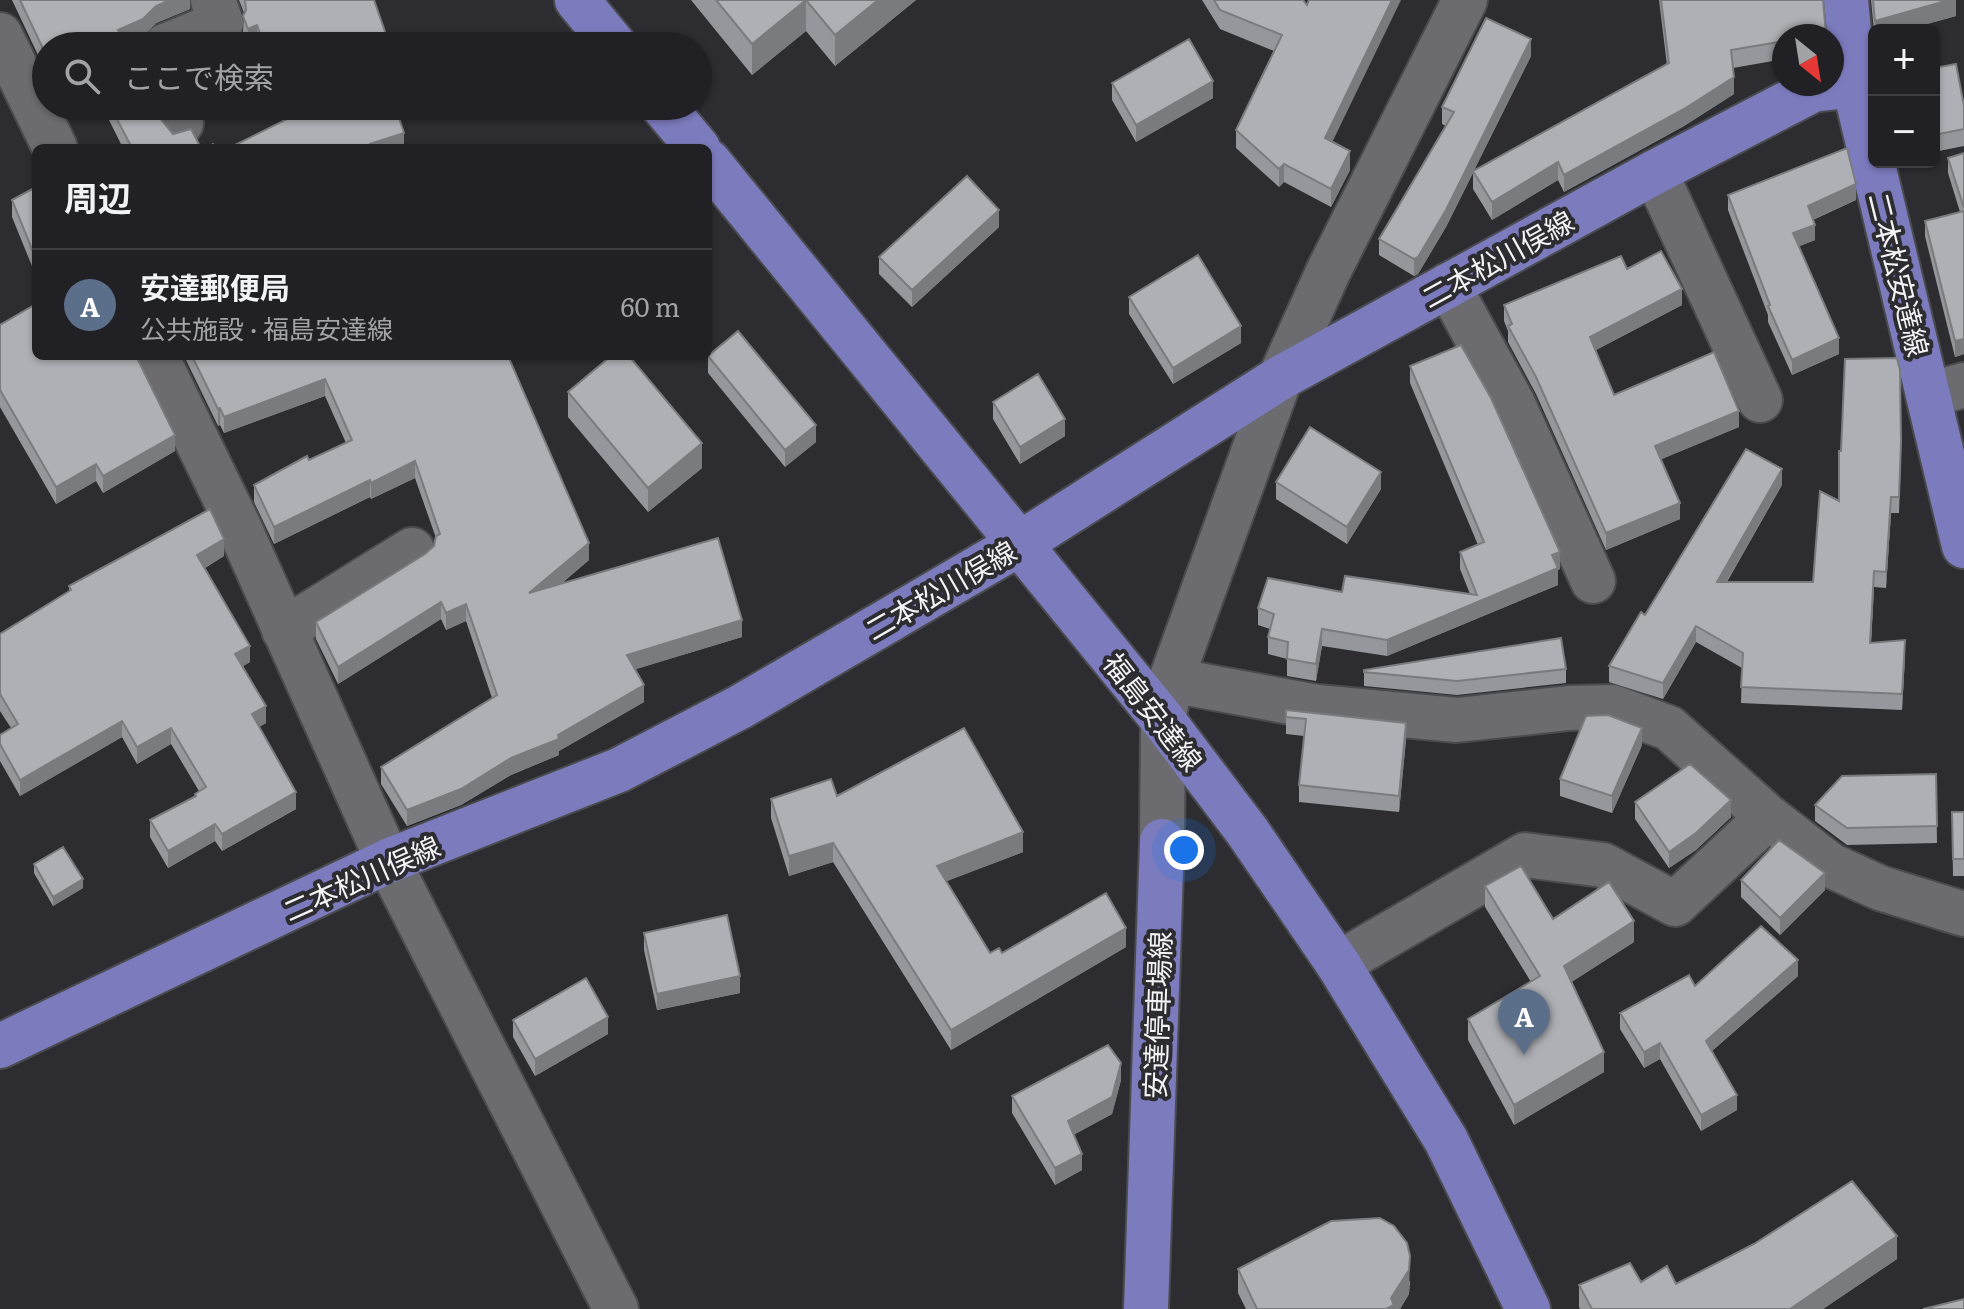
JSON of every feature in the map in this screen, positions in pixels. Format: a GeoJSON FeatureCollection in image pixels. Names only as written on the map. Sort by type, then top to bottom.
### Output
{"type":"FeatureCollection","features":[{"type":"Feature","properties":{"kind":"main road"},"geometry":{"type":"LineString","coordinates":[[577,0],[603,32]]}},
{"type":"Feature","properties":{"kind":"main road","name":"二本松安達線"},"geometry":{"type":"LineString","coordinates":[[1846,0],[1854,85],[1947,390],[1964,546]]}},
{"type":"Feature","properties":{"kind":"main road","name":"二本松川俣線"},"geometry":{"type":"LineString","coordinates":[[0,1046],[388,861],[619,770],[740,707],[1019,544],[1280,378],[1655,172],[1813,90],[1854,85]]}},
{"type":"Feature","properties":{"kind":"main road"},"geometry":{"type":"LineString","coordinates":[[675,120],[695,144]]}},
{"type":"Feature","properties":{"kind":"main road","name":"福島安達線"},"geometry":{"type":"LineString","coordinates":[[712,166],[1019,544],[1167,700],[1247,831],[1338,964],[1446,1140],[1528,1309]]}},
{"type":"Feature","properties":{"kind":"main road","name":"安達停車場線"},"geometry":{"type":"LineString","coordinates":[[1146,1309],[1162,841]]}},
{"type":"Feature","properties":{"kind":"street"},"geometry":{"type":"LineString","coordinates":[[199,32],[221,23],[213,0]]}},
{"type":"Feature","properties":{"kind":"street","name":"安達停車場線"},"geometry":{"type":"LineString","coordinates":[[1162,841],[1167,700],[1280,378],[1329,270],[1465,0]]}},
{"type":"Feature","properties":{"kind":"street"},"geometry":{"type":"LineString","coordinates":[[0,35],[32,88]]}},
{"type":"Feature","properties":{"kind":"street"},"geometry":{"type":"LineString","coordinates":[[46,120],[54,144]]}},
{"type":"Feature","properties":{"kind":"street"},"geometry":{"type":"LineString","coordinates":[[1655,172],[1760,400]]}},
{"type":"Feature","properties":{"kind":"street"},"geometry":{"type":"LineString","coordinates":[[1448,285],[1513,404],[1593,581]]}},
{"type":"Feature","properties":{"kind":"street"},"geometry":{"type":"LineString","coordinates":[[158,360],[238,525],[388,861],[616,1309]]}},
{"type":"Feature","properties":{"kind":"street"},"geometry":{"type":"LineString","coordinates":[[284,630],[412,550]]}},
{"type":"Feature","properties":{"kind":"street"},"geometry":{"type":"LineString","coordinates":[[1167,700],[1317,707],[1457,720],[1569,708],[1612,707],[1669,728],[1768,817],[1830,865],[1880,888],[1964,914]]}},
{"type":"Feature","properties":{"kind":"street"},"geometry":{"type":"LineString","coordinates":[[1338,964],[1525,855],[1603,865],[1675,904],[1768,817]]}},
{"type":"Feature","properties":{"kind":"building"},"geometry":{"type":"Polygon","coordinates":[[[20,0],[170,0],[119,32],[35,32],[20,0]]]}},
{"type":"Feature","properties":{"kind":"building"},"geometry":{"type":"Polygon","coordinates":[[[245,0],[374,0],[385,32],[259,32],[257,25],[248,29],[243,16],[245,0]]]}},
{"type":"Feature","properties":{"kind":"building"},"geometry":{"type":"Polygon","coordinates":[[[716,0],[806,0],[752,44],[716,0]]]}},
{"type":"Feature","properties":{"kind":"building"},"geometry":{"type":"Polygon","coordinates":[[[806,0],[878,0],[835,35],[806,0]]]}},
{"type":"Feature","properties":{"kind":"building"},"geometry":{"type":"Polygon","coordinates":[[[1214,0],[1303,0],[1307,5],[1309,0],[1392,0],[1325,138],[1350,151],[1331,189],[1284,164],[1279,169],[1236,130],[1282,35],[1220,10],[1214,0]]]}},
{"type":"Feature","properties":{"kind":"building"},"geometry":{"type":"Polygon","coordinates":[[[1661,0],[1823,0],[1825,24],[1772,24],[1772,43],[1731,50],[1734,77],[1684,109],[1564,175],[1558,162],[1492,202],[1473,171],[1669,63],[1661,0]]]}},
{"type":"Feature","properties":{"kind":"building"},"geometry":{"type":"Polygon","coordinates":[[[1873,0],[1949,0],[1875,21],[1873,0]]]}},
{"type":"Feature","properties":{"kind":"building"},"geometry":{"type":"Polygon","coordinates":[[[1486,18],[1531,39],[1446,210],[1414,259],[1379,239],[1454,112],[1442,107],[1486,18]]]}},
{"type":"Feature","properties":{"kind":"building"},"geometry":{"type":"Polygon","coordinates":[[[1189,39],[1213,81],[1136,125],[1112,83],[1189,39]]]}},
{"type":"Feature","properties":{"kind":"building"},"geometry":{"type":"Polygon","coordinates":[[[1956,64],[1964,106],[1964,129],[1940,134],[1940,96],[1940,67],[1956,64]]]}},
{"type":"Feature","properties":{"kind":"building"},"geometry":{"type":"Polygon","coordinates":[[[117,120],[161,120],[173,134],[191,129],[199,144],[130,144],[117,120]]]}},
{"type":"Feature","properties":{"kind":"building"},"geometry":{"type":"Polygon","coordinates":[[[285,120],[400,120],[404,133],[370,144],[237,144],[285,120]]]}},
{"type":"Feature","properties":{"kind":"building"},"geometry":{"type":"Polygon","coordinates":[[[1847,148],[1856,184],[1808,206],[1815,225],[1793,233],[1839,338],[1792,360],[1768,306],[1728,195],[1847,148]]]}},
{"type":"Feature","properties":{"kind":"building"},"geometry":{"type":"Polygon","coordinates":[[[1964,153],[1964,208],[1948,158],[1964,153]]]}},
{"type":"Feature","properties":{"kind":"building"},"geometry":{"type":"Polygon","coordinates":[[[967,176],[999,210],[912,290],[879,257],[967,176]]]}},
{"type":"Feature","properties":{"kind":"building"},"geometry":{"type":"Polygon","coordinates":[[[32,189],[32,249],[12,200],[32,189]]]}},
{"type":"Feature","properties":{"kind":"building"},"geometry":{"type":"Polygon","coordinates":[[[1964,211],[1964,339],[1955,341],[1925,221],[1964,211]]]}},
{"type":"Feature","properties":{"kind":"building"},"geometry":{"type":"Polygon","coordinates":[[[1661,251],[1682,289],[1590,337],[1614,395],[1714,352],[1739,411],[1655,446],[1680,503],[1606,533],[1536,377],[1508,326],[1512,324],[1504,305],[1621,256],[1627,269],[1661,251]]]}},
{"type":"Feature","properties":{"kind":"building"},"geometry":{"type":"Polygon","coordinates":[[[1198,255],[1241,326],[1173,368],[1129,297],[1198,255]]]}},
{"type":"Feature","properties":{"kind":"building"},"geometry":{"type":"Polygon","coordinates":[[[32,306],[32,360],[138,360],[175,435],[103,476],[96,464],[56,487],[0,390],[0,325],[32,306]]]}},
{"type":"Feature","properties":{"kind":"building"},"geometry":{"type":"Polygon","coordinates":[[[738,331],[816,425],[785,450],[711,360],[712,353],[738,331]]]}},
{"type":"Feature","properties":{"kind":"building"},"geometry":{"type":"Polygon","coordinates":[[[1461,345],[1491,398],[1560,552],[1552,555],[1558,568],[1387,640],[1322,629],[1316,664],[1287,659],[1288,642],[1268,637],[1274,614],[1258,608],[1268,578],[1342,592],[1345,576],[1477,595],[1460,552],[1484,542],[1410,366],[1461,345]]]}},
{"type":"Feature","properties":{"kind":"building"},"geometry":{"type":"Polygon","coordinates":[[[1897,358],[1900,370],[1899,497],[1891,497],[1886,572],[1874,571],[1870,643],[1905,640],[1902,694],[1741,687],[1743,653],[1696,626],[1663,683],[1609,666],[1641,612],[1645,615],[1746,449],[1782,469],[1717,582],[1813,582],[1820,491],[1839,501],[1845,359],[1897,358]]]}},
{"type":"Feature","properties":{"kind":"building"},"geometry":{"type":"Polygon","coordinates":[[[194,360],[510,360],[589,543],[529,593],[718,538],[742,620],[627,655],[644,685],[558,735],[559,739],[511,758],[461,789],[407,810],[381,767],[497,695],[466,604],[446,613],[441,602],[338,667],[316,622],[434,546],[436,536],[440,534],[415,461],[274,527],[254,485],[307,456],[309,460],[352,440],[325,379],[224,417],[194,360]]]}},
{"type":"Feature","properties":{"kind":"building"},"geometry":{"type":"Polygon","coordinates":[[[606,360],[632,360],[702,443],[648,488],[568,392],[606,360]]]}},
{"type":"Feature","properties":{"kind":"building"},"geometry":{"type":"Polygon","coordinates":[[[1038,374],[1065,419],[1020,447],[993,402],[1038,374]]]}},
{"type":"Feature","properties":{"kind":"building"},"geometry":{"type":"Polygon","coordinates":[[[1310,427],[1381,472],[1347,527],[1276,482],[1310,427]]]}},
{"type":"Feature","properties":{"kind":"building"},"geometry":{"type":"Polygon","coordinates":[[[210,509],[224,539],[197,555],[250,646],[235,654],[266,706],[252,714],[296,792],[222,834],[215,824],[168,851],[150,820],[196,796],[206,787],[171,728],[137,747],[122,721],[20,780],[0,744],[0,735],[18,724],[0,694],[0,634],[71,590],[69,586],[210,509]]]}},
{"type":"Feature","properties":{"kind":"building"},"geometry":{"type":"Polygon","coordinates":[[[1561,638],[1566,669],[1457,681],[1364,672],[1364,670],[1561,638]]]}},
{"type":"Feature","properties":{"kind":"building"},"geometry":{"type":"Polygon","coordinates":[[[1286,710],[1406,723],[1399,796],[1299,785],[1306,719],[1286,717],[1286,710]]]}},
{"type":"Feature","properties":{"kind":"building"},"geometry":{"type":"Polygon","coordinates":[[[1608,715],[1642,728],[1612,796],[1560,779],[1586,716],[1608,715]]]}},
{"type":"Feature","properties":{"kind":"building"},"geometry":{"type":"Polygon","coordinates":[[[964,728],[1023,832],[937,866],[990,953],[999,948],[1002,953],[1106,893],[1126,928],[951,1030],[833,843],[789,856],[771,799],[831,779],[837,796],[964,728]]]}},
{"type":"Feature","properties":{"kind":"building"},"geometry":{"type":"Polygon","coordinates":[[[1690,764],[1731,800],[1696,833],[1669,852],[1635,802],[1690,764]]]}},
{"type":"Feature","properties":{"kind":"building"},"geometry":{"type":"Polygon","coordinates":[[[1936,774],[1937,826],[1847,828],[1815,805],[1842,776],[1936,774]]]}},
{"type":"Feature","properties":{"kind":"building"},"geometry":{"type":"Polygon","coordinates":[[[1952,812],[1964,812],[1964,859],[1953,859],[1952,812]]]}},
{"type":"Feature","properties":{"kind":"building"},"geometry":{"type":"Polygon","coordinates":[[[1779,840],[1825,873],[1780,918],[1741,880],[1779,840]]]}},
{"type":"Feature","properties":{"kind":"building"},"geometry":{"type":"Polygon","coordinates":[[[63,847],[83,879],[53,897],[34,864],[63,847]]]}},
{"type":"Feature","properties":{"kind":"building"},"geometry":{"type":"Polygon","coordinates":[[[1521,866],[1553,919],[1609,882],[1634,921],[1564,966],[1604,1052],[1514,1105],[1468,1019],[1540,976],[1485,886],[1521,866]]]}},
{"type":"Feature","properties":{"kind":"building"},"geometry":{"type":"Polygon","coordinates":[[[727,915],[740,976],[657,994],[644,933],[727,915]]]}},
{"type":"Feature","properties":{"kind":"building"},"geometry":{"type":"Polygon","coordinates":[[[1761,926],[1798,960],[1706,1041],[1737,1095],[1701,1115],[1660,1043],[1644,1052],[1620,1013],[1689,975],[1695,986],[1761,926]]]}},
{"type":"Feature","properties":{"kind":"building"},"geometry":{"type":"Polygon","coordinates":[[[586,978],[608,1017],[535,1059],[513,1020],[586,978]]]}},
{"type":"Feature","properties":{"kind":"building"},"geometry":{"type":"Polygon","coordinates":[[[1108,1045],[1121,1063],[1112,1097],[1068,1121],[1082,1154],[1055,1168],[1012,1096],[1108,1045]]]}},
{"type":"Feature","properties":{"kind":"building"},"geometry":{"type":"Polygon","coordinates":[[[1852,1181],[1897,1236],[1790,1309],[1592,1309],[1579,1285],[1630,1263],[1641,1282],[1667,1266],[1676,1284],[1754,1244],[1852,1181]]]}},
{"type":"Feature","properties":{"kind":"building"},"geometry":{"type":"Polygon","coordinates":[[[1380,1218],[1394,1226],[1407,1243],[1410,1256],[1409,1270],[1391,1298],[1394,1305],[1386,1309],[1257,1309],[1238,1269],[1331,1221],[1380,1218]]]}},
{"type":"Feature","properties":{"kind":"building"},"geometry":{"type":"Polygon","coordinates":[[[1964,1299],[1964,1309],[1923,1309],[1964,1299]]]}},
{"type":"Feature","properties":{"kind":"place","name":"安達郵便局"},"geometry":{"type":"Point","coordinates":[1524,1055]}}]}
